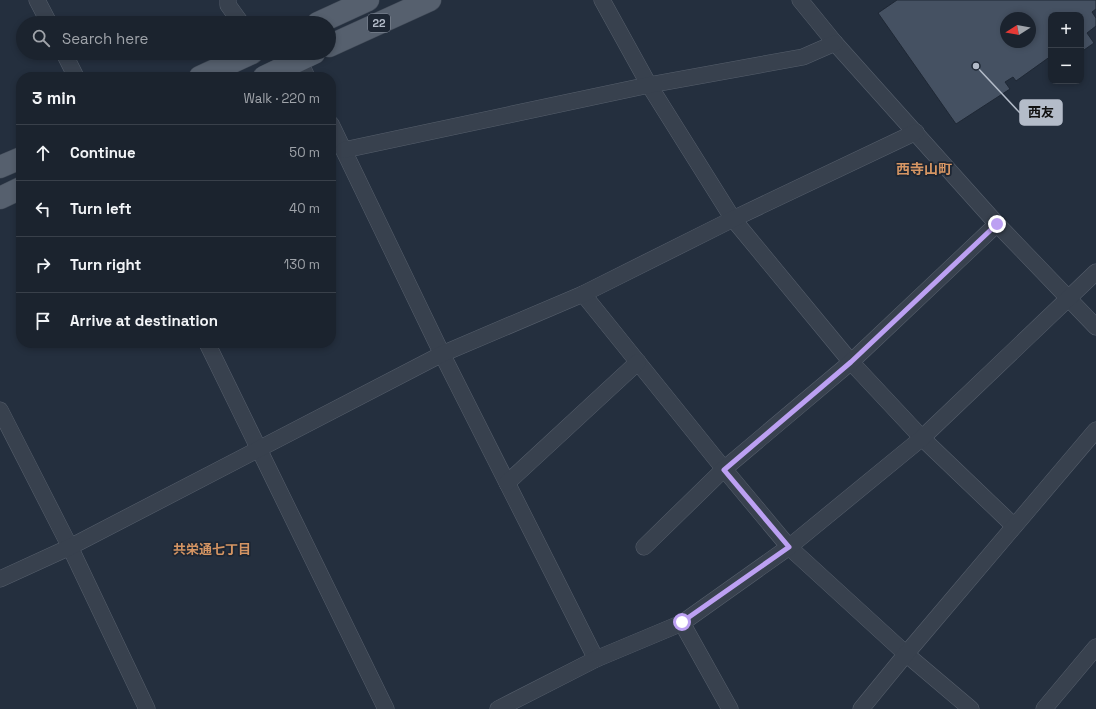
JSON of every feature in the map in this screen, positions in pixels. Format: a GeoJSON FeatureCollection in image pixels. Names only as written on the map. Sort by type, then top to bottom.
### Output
{"type":"FeatureCollection","features":[{"type":"Feature","properties":{"kind":"main road","name":"22"},"geometry":{"type":"LineString","coordinates":[[333,16],[368,0]]}},
{"type":"Feature","properties":{"kind":"main road","name":"22"},"geometry":{"type":"LineString","coordinates":[[336,43],[430,0]]}},
{"type":"Feature","properties":{"kind":"main road"},"geometry":{"type":"LineString","coordinates":[[211,72],[237,60]]}},
{"type":"Feature","properties":{"kind":"main road"},"geometry":{"type":"LineString","coordinates":[[279,72],[307,63]]}},
{"type":"Feature","properties":{"kind":"main road"},"geometry":{"type":"LineString","coordinates":[[0,167],[16,160]]}},
{"type":"Feature","properties":{"kind":"main road"},"geometry":{"type":"LineString","coordinates":[[0,198],[16,190]]}},
{"type":"Feature","properties":{"kind":"street"},"geometry":{"type":"LineString","coordinates":[[37,0],[45,16]]}},
{"type":"Feature","properties":{"kind":"street"},"geometry":{"type":"LineString","coordinates":[[228,0],[228,5],[236,16]]}},
{"type":"Feature","properties":{"kind":"street"},"geometry":{"type":"LineString","coordinates":[[602,0],[649,85],[732,219],[851,362],[922,438],[1014,526]]}},
{"type":"Feature","properties":{"kind":"street"},"geometry":{"type":"LineString","coordinates":[[800,0],[835,43],[997,224],[1069,297],[1096,327]]}},
{"type":"Feature","properties":{"kind":"street"},"geometry":{"type":"LineString","coordinates":[[344,150],[649,85],[803,57],[835,43]]}},
{"type":"Feature","properties":{"kind":"street"},"geometry":{"type":"LineString","coordinates":[[68,60],[74,72]]}},
{"type":"Feature","properties":{"kind":"street"},"geometry":{"type":"LineString","coordinates":[[0,579],[70,547],[442,354],[583,294],[732,219],[916,132]]}},
{"type":"Feature","properties":{"kind":"street"},"geometry":{"type":"LineString","coordinates":[[336,134],[442,354],[596,660]]}},
{"type":"Feature","properties":{"kind":"street"},"geometry":{"type":"LineString","coordinates":[[644,547],[724,470],[851,362],[997,224]]}},
{"type":"Feature","properties":{"kind":"street"},"geometry":{"type":"LineString","coordinates":[[498,709],[596,660],[682,622],[789,547],[922,438],[1096,272]]}},
{"type":"Feature","properties":{"kind":"street"},"geometry":{"type":"LineString","coordinates":[[583,294],[724,470],[789,547],[906,654],[971,709]]}},
{"type":"Feature","properties":{"kind":"street"},"geometry":{"type":"LineString","coordinates":[[209,348],[386,709]]}},
{"type":"Feature","properties":{"kind":"street"},"geometry":{"type":"LineString","coordinates":[[507,483],[638,362]]}},
{"type":"Feature","properties":{"kind":"street"},"geometry":{"type":"LineString","coordinates":[[0,410],[70,547],[147,709]]}},
{"type":"Feature","properties":{"kind":"street"},"geometry":{"type":"LineString","coordinates":[[861,709],[1096,430]]}},
{"type":"Feature","properties":{"kind":"street"},"geometry":{"type":"LineString","coordinates":[[682,622],[730,709]]}},
{"type":"Feature","properties":{"kind":"street"},"geometry":{"type":"LineString","coordinates":[[1044,709],[1096,647]]}},
{"type":"Feature","properties":{"kind":"building"},"geometry":{"type":"Polygon","coordinates":[[[897,0],[1096,0],[1096,9],[1092,12],[1096,18],[1096,26],[1087,33],[1094,43],[1084,50],[1084,12],[1048,12],[1048,58],[1016,81],[1013,77],[1005,82],[1010,89],[956,124],[878,13],[897,0]]]}},
{"type":"Feature","properties":{"kind":"place","name":"西友"},"geometry":{"type":"Point","coordinates":[976,66]}},
{"type":"Feature","properties":{"kind":"district","name":"西寺山町"},"geometry":{"type":"Point","coordinates":[924,169]}},
{"type":"Feature","properties":{"kind":"district","name":"共栄通七丁目"},"geometry":{"type":"Point","coordinates":[212,549]}},
{"type":"Feature","properties":{"kind":"route"},"geometry":{"type":"LineString","coordinates":[[682,622],[789,547],[724,470],[851,362],[997,224]]}}]}
